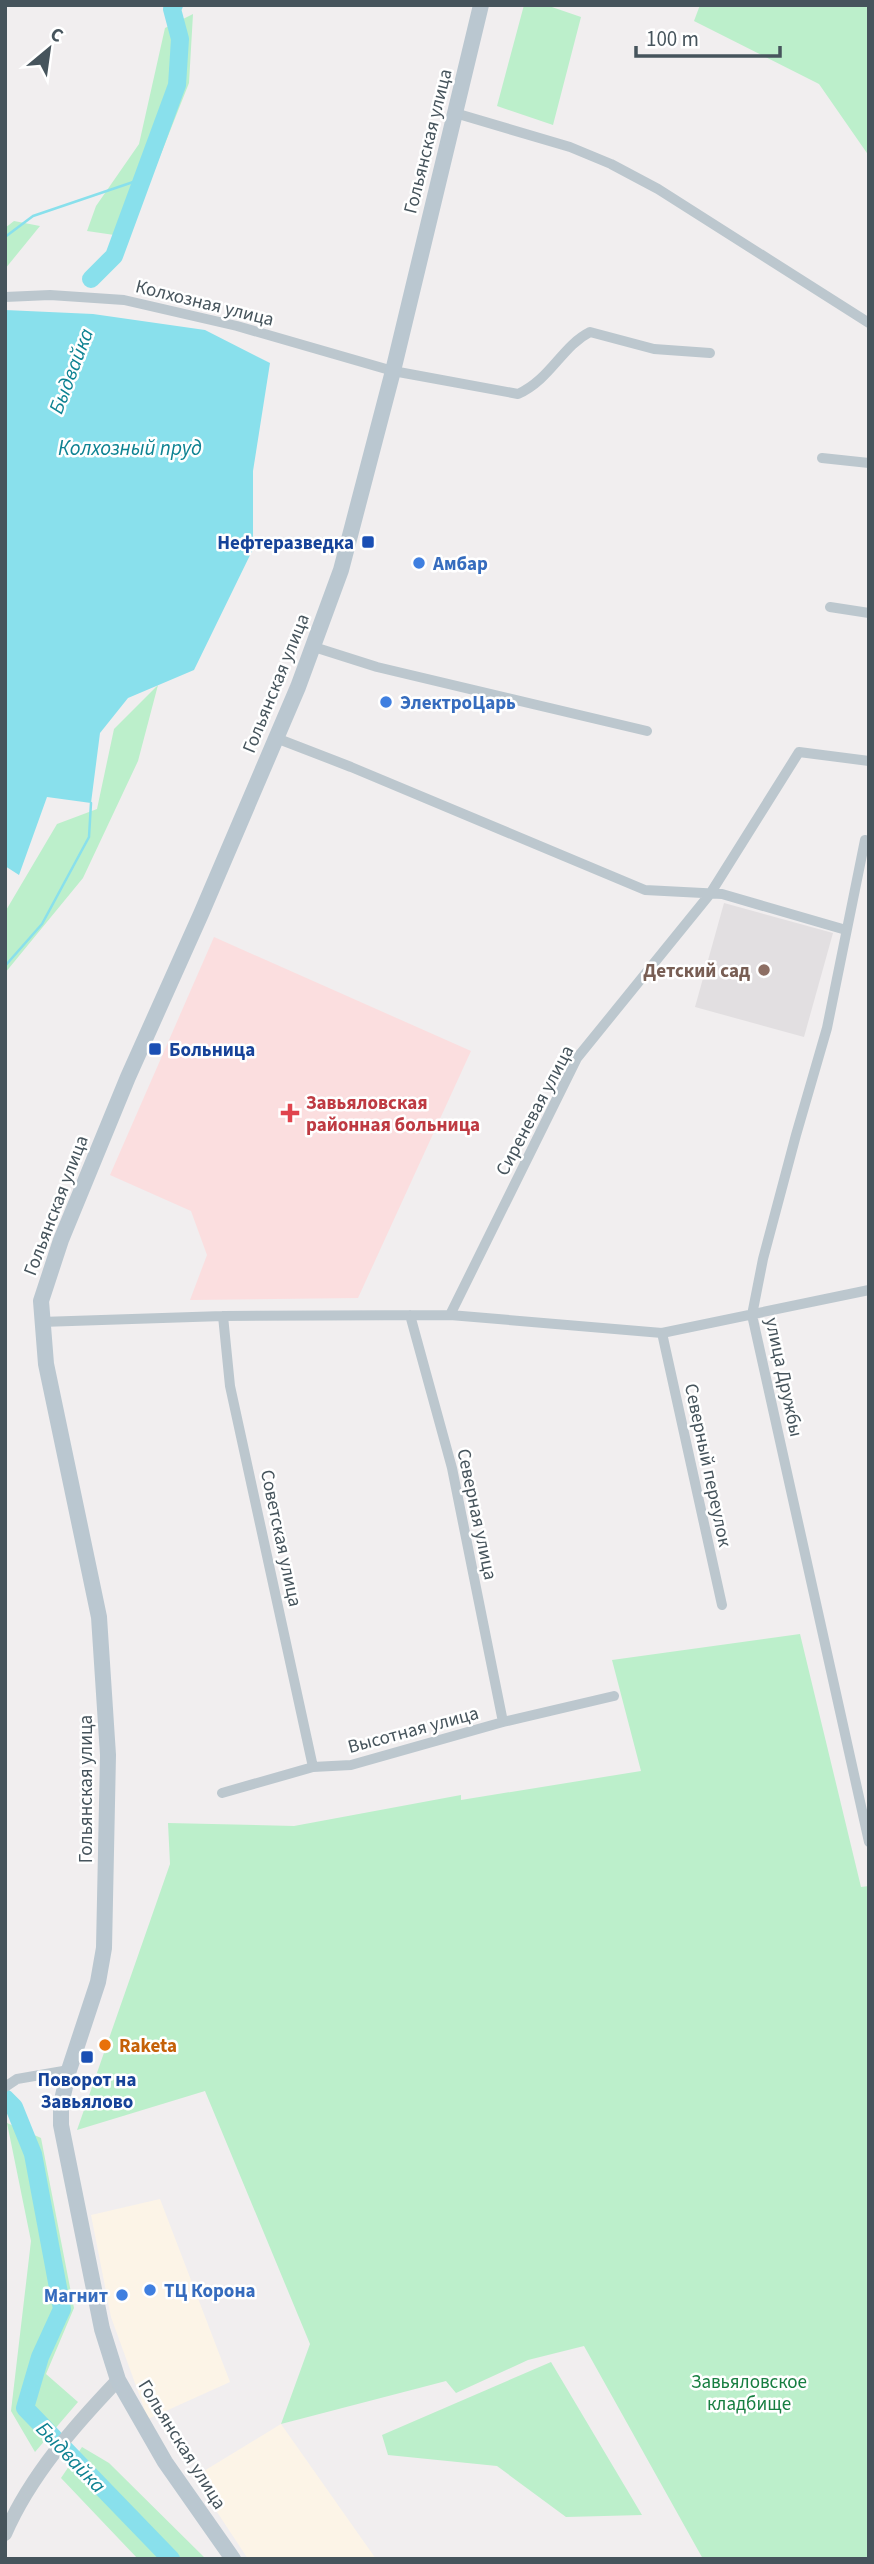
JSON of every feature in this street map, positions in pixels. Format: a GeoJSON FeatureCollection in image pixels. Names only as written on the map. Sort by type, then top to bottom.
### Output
{"type":"FeatureCollection","features":[{"type":"Feature","properties":{"kind":"main road","name":"Гольянская улица"},"geometry":{"type":"LineString","coordinates":[[233,2559],[165,2462],[118,2380],[102,2329],[61,2125],[61,2104],[69,2070],[98,1982],[104,1948],[108,1755],[99,1617],[46,1363],[41,1301],[61,1240],[128,1077],[314,647],[352,534],[481,5]]}},
{"type":"Feature","properties":{"kind":"street"},"geometry":{"type":"LineString","coordinates":[[455,113],[570,147],[611,164],[658,189],[869,323]]}},
{"type":"Feature","properties":{"kind":"street","name":"Колхозная улица"},"geometry":{"type":"LineString","coordinates":[[5,297],[50,295],[124,300],[237,326],[393,371],[518,394],[533,387],[575,342],[590,332],[654,349],[710,353]]}},
{"type":"Feature","properties":{"kind":"street"},"geometry":{"type":"LineString","coordinates":[[822,457],[869,463]]}},
{"type":"Feature","properties":{"kind":"street"},"geometry":{"type":"LineString","coordinates":[[830,607],[869,614]]}},
{"type":"Feature","properties":{"kind":"street"},"geometry":{"type":"LineString","coordinates":[[314,647],[377,667],[647,731]]}},
{"type":"Feature","properties":{"kind":"street"},"geometry":{"type":"LineString","coordinates":[[276,738],[645,890],[722,894],[846,930]]}},
{"type":"Feature","properties":{"kind":"street","name":"Сиреневая улица"},"geometry":{"type":"LineString","coordinates":[[450,1315],[577,1058],[710,894],[799,752],[869,761]]}},
{"type":"Feature","properties":{"kind":"street","name":"улица Дружбы"},"geometry":{"type":"LineString","coordinates":[[865,839],[827,1028],[776,1209],[752,1315],[869,1842]]}},
{"type":"Feature","properties":{"kind":"street"},"geometry":{"type":"LineString","coordinates":[[41,1322],[450,1315],[662,1333],[869,1290]]}},
{"type":"Feature","properties":{"kind":"street","name":"Северная улица"},"geometry":{"type":"LineString","coordinates":[[410,1315],[452,1468],[503,1722]]}},
{"type":"Feature","properties":{"kind":"street","name":"Советская улица"},"geometry":{"type":"LineString","coordinates":[[223,1317],[230,1386],[313,1767]]}},
{"type":"Feature","properties":{"kind":"street","name":"Северный переулок"},"geometry":{"type":"LineString","coordinates":[[662,1333],[722,1605]]}},
{"type":"Feature","properties":{"kind":"street","name":"Высотная улица"},"geometry":{"type":"LineString","coordinates":[[222,1793],[313,1767],[351,1765],[503,1722],[614,1696]]}},
{"type":"Feature","properties":{"kind":"street"},"geometry":{"type":"LineString","coordinates":[[5,2087],[17,2078],[69,2070]]}},
{"type":"Feature","properties":{"kind":"street"},"geometry":{"type":"LineString","coordinates":[[5,2534],[22,2500],[47,2464],[118,2380]]}},
{"type":"Feature","properties":{"kind":"shaded area","name":"Детский сад"},"geometry":{"type":"Polygon","coordinates":[[[724,903],[833,933],[804,1037],[695,1007],[724,903]]]}},
{"type":"Feature","properties":{"kind":"shaded area","name":"Завьяловская районная больница"},"geometry":{"type":"Polygon","coordinates":[[[214,937],[471,1051],[358,1298],[190,1300],[207,1255],[191,1211],[110,1175],[214,937]]]}},
{"type":"Feature","properties":{"kind":"shaded area"},"geometry":{"type":"Polygon","coordinates":[[[160,2199],[230,2382],[148,2419],[111,2317],[91,2215],[160,2199]]]}},
{"type":"Feature","properties":{"kind":"shaded area"},"geometry":{"type":"Polygon","coordinates":[[[281,2424],[376,2559],[248,2559],[194,2477],[281,2424]]]}},
{"type":"Feature","properties":{"kind":"green space"},"geometry":{"type":"Polygon","coordinates":[[[524,5],[546,5],[581,17],[553,125],[497,106],[524,5]]]}},
{"type":"Feature","properties":{"kind":"green space"},"geometry":{"type":"Polygon","coordinates":[[[700,5],[869,5],[869,156],[819,84],[694,21],[700,5]]]}},
{"type":"Feature","properties":{"kind":"green space"},"geometry":{"type":"Polygon","coordinates":[[[193,14],[189,83],[128,237],[87,231],[96,206],[139,144],[165,28],[193,14]]]}},
{"type":"Feature","properties":{"kind":"green space"},"geometry":{"type":"Polygon","coordinates":[[[14,221],[40,226],[5,269],[5,228],[14,221]]]}},
{"type":"Feature","properties":{"kind":"green space"},"geometry":{"type":"Polygon","coordinates":[[[158,685],[138,761],[83,878],[5,973],[5,912],[57,824],[97,809],[114,729],[158,685]]]}},
{"type":"Feature","properties":{"kind":"green space","name":"Завьяловское кладбище"},"geometry":{"type":"Polygon","coordinates":[[[800,1634],[861,1887],[869,1886],[869,2559],[703,2559],[584,2346],[528,2360],[456,2393],[446,2381],[281,2424],[310,2344],[205,2091],[77,2130],[170,1864],[168,1823],[294,1826],[461,1795],[461,1800],[641,1771],[612,1660],[800,1634]]]}},
{"type":"Feature","properties":{"kind":"green space"},"geometry":{"type":"Polygon","coordinates":[[[7,2123],[41,2138],[74,2308],[46,2374],[78,2402],[35,2452],[11,2411],[31,2241],[7,2123]]]}},
{"type":"Feature","properties":{"kind":"green space"},"geometry":{"type":"Polygon","coordinates":[[[551,2362],[642,2515],[566,2517],[497,2466],[388,2455],[382,2435],[551,2362]]]}},
{"type":"Feature","properties":{"kind":"green space"},"geometry":{"type":"Polygon","coordinates":[[[82,2447],[109,2463],[206,2559],[138,2559],[61,2478],[82,2447]]]}},
{"type":"Feature","properties":{"kind":"water","name":"Колхозный пруд"},"geometry":{"type":"Polygon","coordinates":[[[5,310],[93,314],[205,330],[270,363],[253,471],[253,549],[194,670],[128,698],[100,733],[91,803],[47,797],[19,875],[5,866],[5,310]]]}},
{"type":"Feature","properties":{"kind":"waterway","name":"Быдвайка"},"geometry":{"type":"LineString","coordinates":[[91,279],[114,256],[177,85],[180,39],[172,9],[174,5]]}},
{"type":"Feature","properties":{"kind":"waterway"},"geometry":{"type":"LineString","coordinates":[[5,237],[33,216],[142,179]]}},
{"type":"Feature","properties":{"kind":"waterway"},"geometry":{"type":"LineString","coordinates":[[5,966],[42,924],[89,837],[91,803]]}},
{"type":"Feature","properties":{"kind":"waterway","name":"Быдвайка"},"geometry":{"type":"LineString","coordinates":[[5,2098],[14,2107],[33,2154],[62,2309],[40,2357],[25,2408],[171,2559]]}},
{"type":"Feature","properties":{"kind":"place","name":"Нефтеразведка"},"geometry":{"type":"Point","coordinates":[368,542]}},
{"type":"Feature","properties":{"kind":"place","name":"Амбар"},"geometry":{"type":"Point","coordinates":[419,563]}},
{"type":"Feature","properties":{"kind":"place","name":"ЭлектроЦарь"},"geometry":{"type":"Point","coordinates":[386,702]}},
{"type":"Feature","properties":{"kind":"place","name":"Детский сад"},"geometry":{"type":"Point","coordinates":[764,970]}},
{"type":"Feature","properties":{"kind":"place","name":"Больница"},"geometry":{"type":"Point","coordinates":[155,1049]}},
{"type":"Feature","properties":{"kind":"place","name":"Завьяловская районная больница"},"geometry":{"type":"Point","coordinates":[290,1113]}},
{"type":"Feature","properties":{"kind":"place","name":"Raketa"},"geometry":{"type":"Point","coordinates":[105,2045]}},
{"type":"Feature","properties":{"kind":"place","name":"Поворот на Завьялово"},"geometry":{"type":"Point","coordinates":[87,2057]}},
{"type":"Feature","properties":{"kind":"place","name":"ТЦ Корона"},"geometry":{"type":"Point","coordinates":[150,2290]}},
{"type":"Feature","properties":{"kind":"place","name":"Магнит"},"geometry":{"type":"Point","coordinates":[122,2295]}}]}
